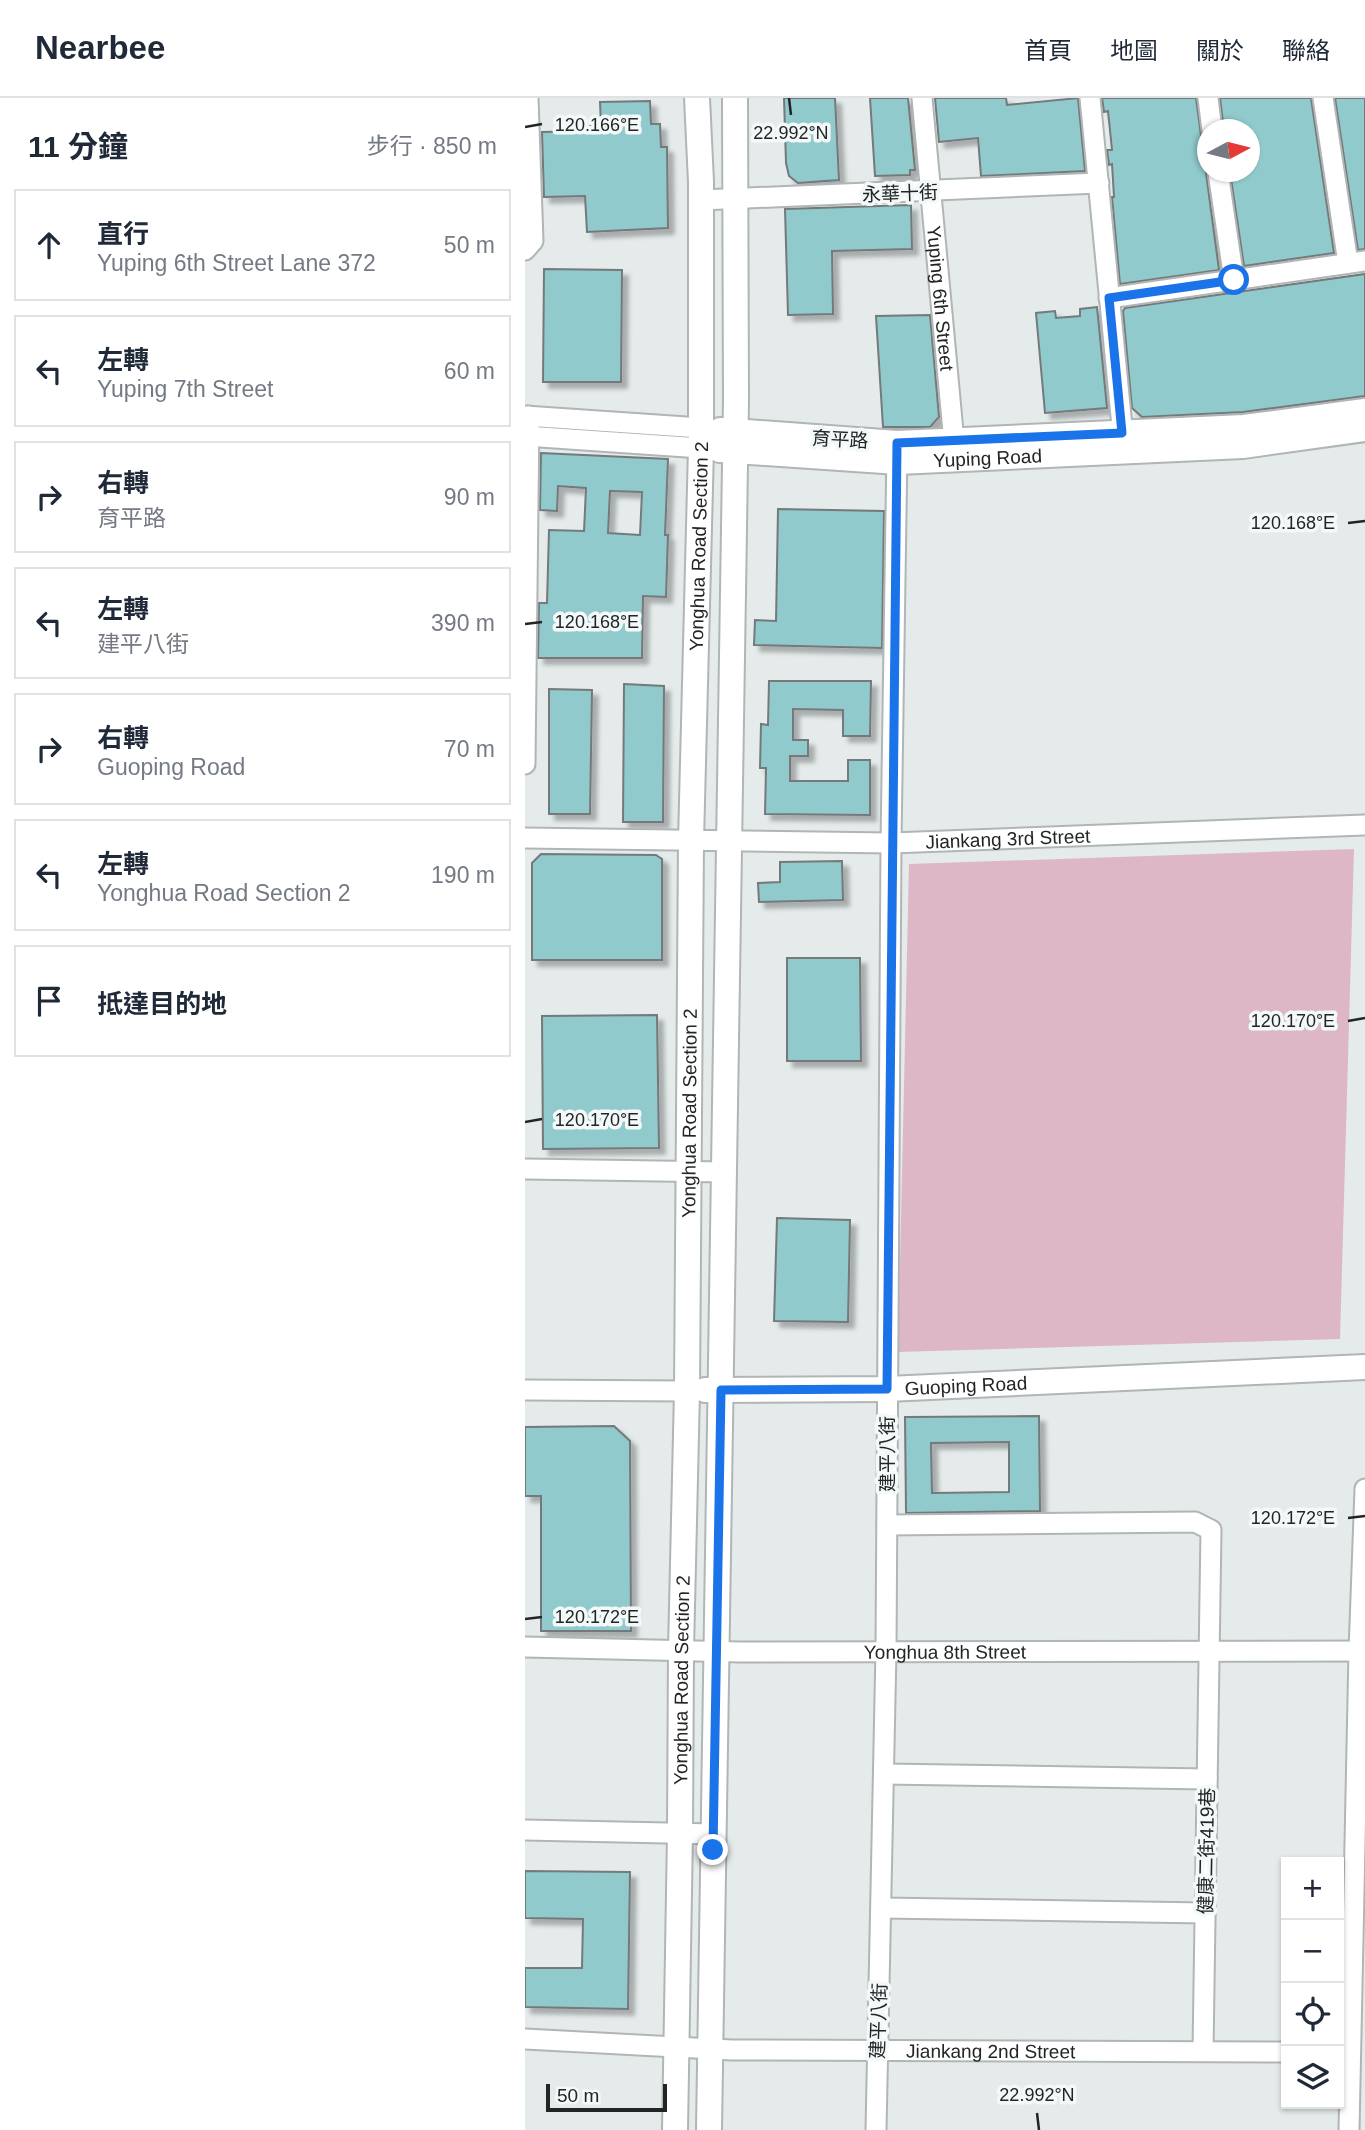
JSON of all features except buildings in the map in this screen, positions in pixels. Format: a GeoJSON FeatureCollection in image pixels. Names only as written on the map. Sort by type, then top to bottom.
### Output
{"type":"FeatureCollection","features":[{"type":"Feature","properties":{"kind":"street"},"geometry":{"type":"LineString","coordinates":[[528,98],[529,245]]}},
{"type":"Feature","properties":{"kind":"street","name":"Yonghua Road Section 2"},"geometry":{"type":"LineString","coordinates":[[675,2130],[687,1391],[691,841],[701,438],[698,98]]}},
{"type":"Feature","properties":{"kind":"street","name":"Yonghua Road Section 2"},"geometry":{"type":"LineString","coordinates":[[709,2130],[735,441],[735,98]]}},
{"type":"Feature","properties":{"kind":"street","name":"Yuping 6th Street"},"geometry":{"type":"LineString","coordinates":[[922,98],[955,448]]}},
{"type":"Feature","properties":{"kind":"street"},"geometry":{"type":"LineString","coordinates":[[1090,98],[1123,442],[1243,446],[1365,429]]}},
{"type":"Feature","properties":{"kind":"street"},"geometry":{"type":"LineString","coordinates":[[1208,98],[1211,119]]}},
{"type":"Feature","properties":{"kind":"street"},"geometry":{"type":"LineString","coordinates":[[1109,298],[1356,262],[1323,98]]}},
{"type":"Feature","properties":{"kind":"street"},"geometry":{"type":"LineString","coordinates":[[1219,182],[1234,280]]}},
{"type":"Feature","properties":{"kind":"street","name":"永華十街"},"geometry":{"type":"LineString","coordinates":[[701,200],[1099,184]]}},
{"type":"Feature","properties":{"kind":"street","name":"育平路"},"geometry":{"type":"LineString","coordinates":[[527,426],[898,452],[1123,442],[1365,411]]}},
{"type":"Feature","properties":{"kind":"street"},"geometry":{"type":"LineString","coordinates":[[525,764],[527,426]]}},
{"type":"Feature","properties":{"kind":"street","name":"建平八街"},"geometry":{"type":"LineString","coordinates":[[876,2130],[886,1650],[891,843],[898,452]]}},
{"type":"Feature","properties":{"kind":"street","name":"Jiankang 3rd Street"},"geometry":{"type":"LineString","coordinates":[[525,838],[891,843],[1365,825]]}},
{"type":"Feature","properties":{"kind":"street"},"geometry":{"type":"LineString","coordinates":[[525,1169],[725,1172]]}},
{"type":"Feature","properties":{"kind":"street","name":"Guoping Road"},"geometry":{"type":"LineString","coordinates":[[525,1390],[887,1389],[1365,1367]]}},
{"type":"Feature","properties":{"kind":"street"},"geometry":{"type":"LineString","coordinates":[[1349,2130],[1365,1489]]}},
{"type":"Feature","properties":{"kind":"street","name":"健康二街419巷"},"geometry":{"type":"LineString","coordinates":[[887,1525],[1195,1522],[1211,1530],[1203,2051]]}},
{"type":"Feature","properties":{"kind":"street","name":"Yonghua 8th Street"},"geometry":{"type":"LineString","coordinates":[[525,1647],[717,1652],[1362,1651]]}},
{"type":"Feature","properties":{"kind":"street"},"geometry":{"type":"LineString","coordinates":[[884,1774],[1207,1779]]}},
{"type":"Feature","properties":{"kind":"street"},"geometry":{"type":"LineString","coordinates":[[525,1830],[714,1834]]}},
{"type":"Feature","properties":{"kind":"street"},"geometry":{"type":"LineString","coordinates":[[882,1908],[1205,1913]]}},
{"type":"Feature","properties":{"kind":"street","name":"Jiankang 2nd Street"},"geometry":{"type":"LineString","coordinates":[[525,2039],[676,2048],[877,2052],[1281,2052]]}},
{"type":"Feature","properties":{"kind":"shaded area"},"geometry":{"type":"Polygon","coordinates":[[[1354,849],[1340,1339],[898,1352],[909,864],[1354,849]]]}},
{"type":"Feature","properties":{"kind":"route"},"geometry":{"type":"LineString","coordinates":[[713,1850],[721,1390],[887,1389],[897,443],[1122,433],[1109,298],[1234,280]]}}]}
